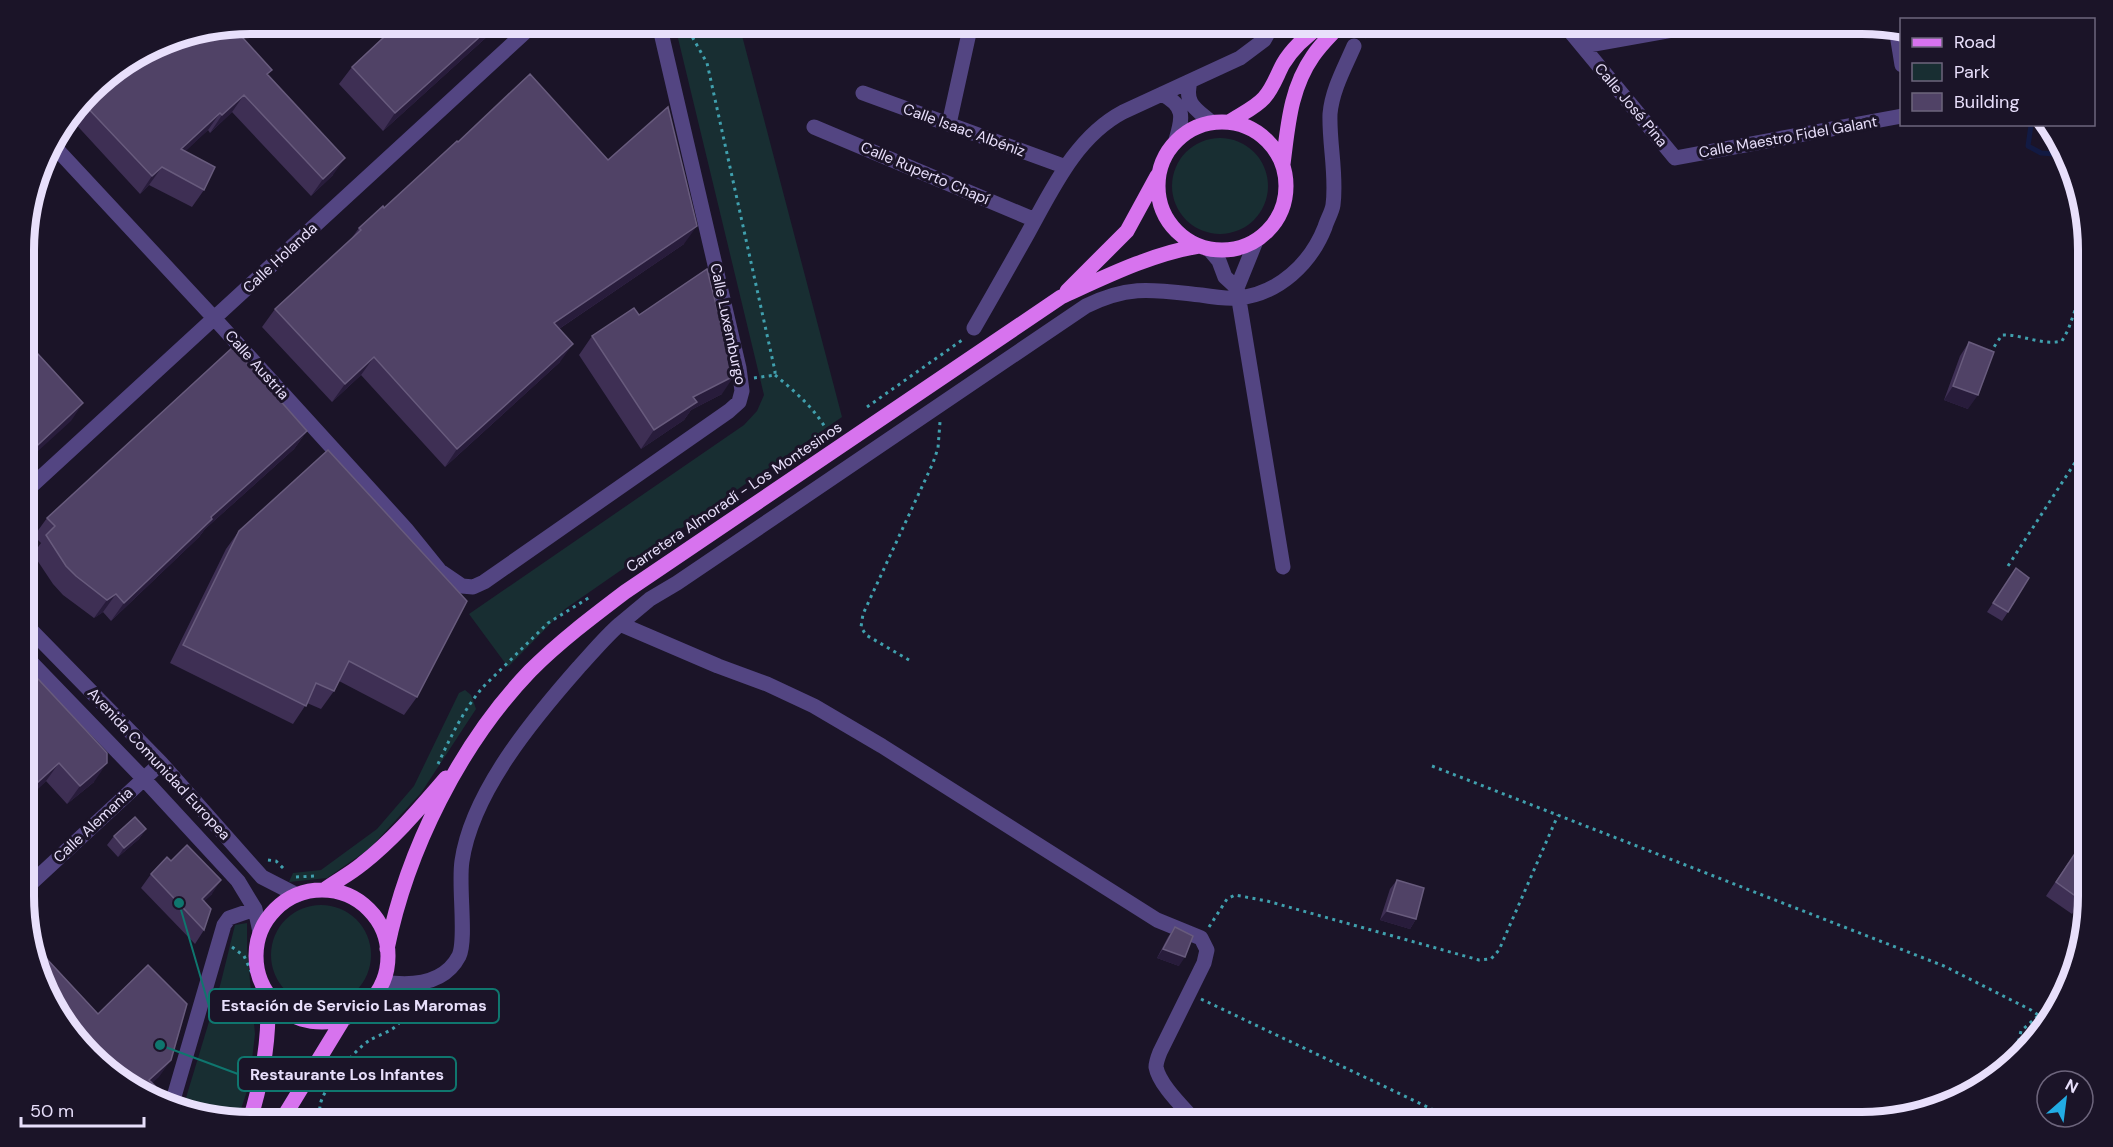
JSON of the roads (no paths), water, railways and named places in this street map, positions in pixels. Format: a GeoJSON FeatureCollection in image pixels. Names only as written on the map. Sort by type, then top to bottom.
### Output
{"type":"FeatureCollection","features":[{"type":"Feature","properties":{"kind":"main road"},"geometry":{"type":"LineString","coordinates":[[1229,122],[1254,107],[1265,97],[1284,62],[1308,34]]}},
{"type":"Feature","properties":{"kind":"main road"},"geometry":{"type":"LineString","coordinates":[[1283,164],[1267,140],[1256,131],[1243,125],[1229,122],[1198,125],[1176,140],[1162,162],[1158,174],[1158,196],[1166,217],[1180,234],[1204,247],[1233,249],[1256,241],[1274,224],[1285,201],[1287,189],[1283,164],[1290,108],[1301,77],[1311,58],[1332,34]]}},
{"type":"Feature","properties":{"kind":"main road","name":"Carretera Almoradí - Los Montesinos"},"geometry":{"type":"LineString","coordinates":[[1061,297],[1127,231],[1158,174]]}},
{"type":"Feature","properties":{"kind":"main road","name":"Carretera Almoradí - Los Montesinos"},"geometry":{"type":"LineString","coordinates":[[324,883],[361,865],[381,848],[412,817],[460,762],[480,732],[530,672],[564,639],[625,592],[1061,297],[1110,275],[1181,249],[1204,247]]}},
{"type":"Feature","properties":{"kind":"main road","name":"Carretera Almoradí - Los Montesinos"},"geometry":{"type":"LineString","coordinates":[[387,948],[395,912],[423,839],[460,762]]}},
{"type":"Feature","properties":{"kind":"main road"},"geometry":{"type":"LineString","coordinates":[[253,1112],[265,1057],[268,1011],[262,988],[256,963],[256,948],[260,932],[274,910],[297,895],[324,883],[354,898],[377,919],[384,933],[387,948],[386,971],[390,983],[367,1004],[344,1018],[328,1022],[310,1021],[293,1015],[279,1006],[262,988]]}},
{"type":"Feature","properties":{"kind":"main road"},"geometry":{"type":"LineString","coordinates":[[287,1112],[344,1018]]}},
{"type":"Feature","properties":{"kind":"street","name":"Calle Holanda"},"geometry":{"type":"LineString","coordinates":[[34,484],[523,34]]}},
{"type":"Feature","properties":{"kind":"street","name":"Calle Luxemburgo"},"geometry":{"type":"LineString","coordinates":[[462,586],[473,587],[484,582],[739,402],[742,391],[741,379],[661,34]]}},
{"type":"Feature","properties":{"kind":"street"},"geometry":{"type":"LineString","coordinates":[[949,124],[969,34]]}},
{"type":"Feature","properties":{"kind":"street"},"geometry":{"type":"LineString","coordinates":[[974,328],[1066,167],[1081,147],[1108,120],[1240,58],[1254,49],[1267,34]]}},
{"type":"Feature","properties":{"kind":"street","name":"Calle José Pina"},"geometry":{"type":"LineString","coordinates":[[1573,34],[1675,158]]}},
{"type":"Feature","properties":{"kind":"street"},"geometry":{"type":"LineString","coordinates":[[1583,46],[1650,34]]}},
{"type":"Feature","properties":{"kind":"street"},"geometry":{"type":"LineString","coordinates":[[1898,37],[1900,53]]}},
{"type":"Feature","properties":{"kind":"street"},"geometry":{"type":"LineString","coordinates":[[390,983],[419,983],[444,975],[459,955],[462,938],[461,862],[476,814],[517,741],[565,683],[620,624],[650,600],[1086,306],[1124,291],[1145,289],[1214,297],[1262,291],[1280,284],[1302,267],[1320,240],[1332,207],[1330,112],[1338,82],[1354,46]]}},
{"type":"Feature","properties":{"kind":"street"},"geometry":{"type":"LineString","coordinates":[[1190,82],[1187,92],[1189,100],[1195,109],[1211,122]]}},
{"type":"Feature","properties":{"kind":"street","name":"Calle Isaac Albéniz"},"geometry":{"type":"LineString","coordinates":[[863,93],[1066,167]]}},
{"type":"Feature","properties":{"kind":"street"},"geometry":{"type":"LineString","coordinates":[[1162,94],[1178,105],[1181,111],[1176,140]]}},
{"type":"Feature","properties":{"kind":"street","name":"Calle Maestro Fidel Galant"},"geometry":{"type":"LineString","coordinates":[[1675,158],[1900,116]]}},
{"type":"Feature","properties":{"kind":"street","name":"Calle Ruperto Chapí"},"geometry":{"type":"LineString","coordinates":[[814,127],[1035,220]]}},
{"type":"Feature","properties":{"kind":"street","name":"Calle Austria"},"geometry":{"type":"LineString","coordinates":[[59,151],[406,529],[440,571],[462,586]]}},
{"type":"Feature","properties":{"kind":"street"},"geometry":{"type":"LineString","coordinates":[[1256,241],[1238,293],[1283,567]]}},
{"type":"Feature","properties":{"kind":"street"},"geometry":{"type":"LineString","coordinates":[[1204,247],[1219,261],[1225,277],[1238,293]]}},
{"type":"Feature","properties":{"kind":"street"},"geometry":{"type":"LineString","coordinates":[[620,624],[718,666],[767,684],[814,706],[892,752],[1157,920],[1201,938],[1207,950],[1204,963],[1160,1052],[1156,1065],[1168,1089],[1188,1112]]}},
{"type":"Feature","properties":{"kind":"street","name":"Avenida Comunidad Europea"},"geometry":{"type":"LineString","coordinates":[[34,633],[161,763],[262,877],[297,895]]}},
{"type":"Feature","properties":{"kind":"street","name":"Avenida Comunidad Europea"},"geometry":{"type":"LineString","coordinates":[[34,665],[225,866],[248,895],[255,909],[260,932]]}},
{"type":"Feature","properties":{"kind":"street","name":"Calle Alemania"},"geometry":{"type":"LineString","coordinates":[[34,880],[161,763]]}},
{"type":"Feature","properties":{"kind":"street"},"geometry":{"type":"LineString","coordinates":[[174,1098],[224,925],[229,918],[255,909]]}},
{"type":"Feature","properties":{"kind":"waterway"},"geometry":{"type":"LineString","coordinates":[[2031,126],[2028,146],[2041,153],[2056,154]]}},
{"type":"Feature","properties":{"kind":"place","name":"Estación de Servicio Las Maromas"},"geometry":{"type":"Point","coordinates":[179,903]}},
{"type":"Feature","properties":{"kind":"place","name":"Restaurante Los Infantes"},"geometry":{"type":"Point","coordinates":[160,1045]}}]}
